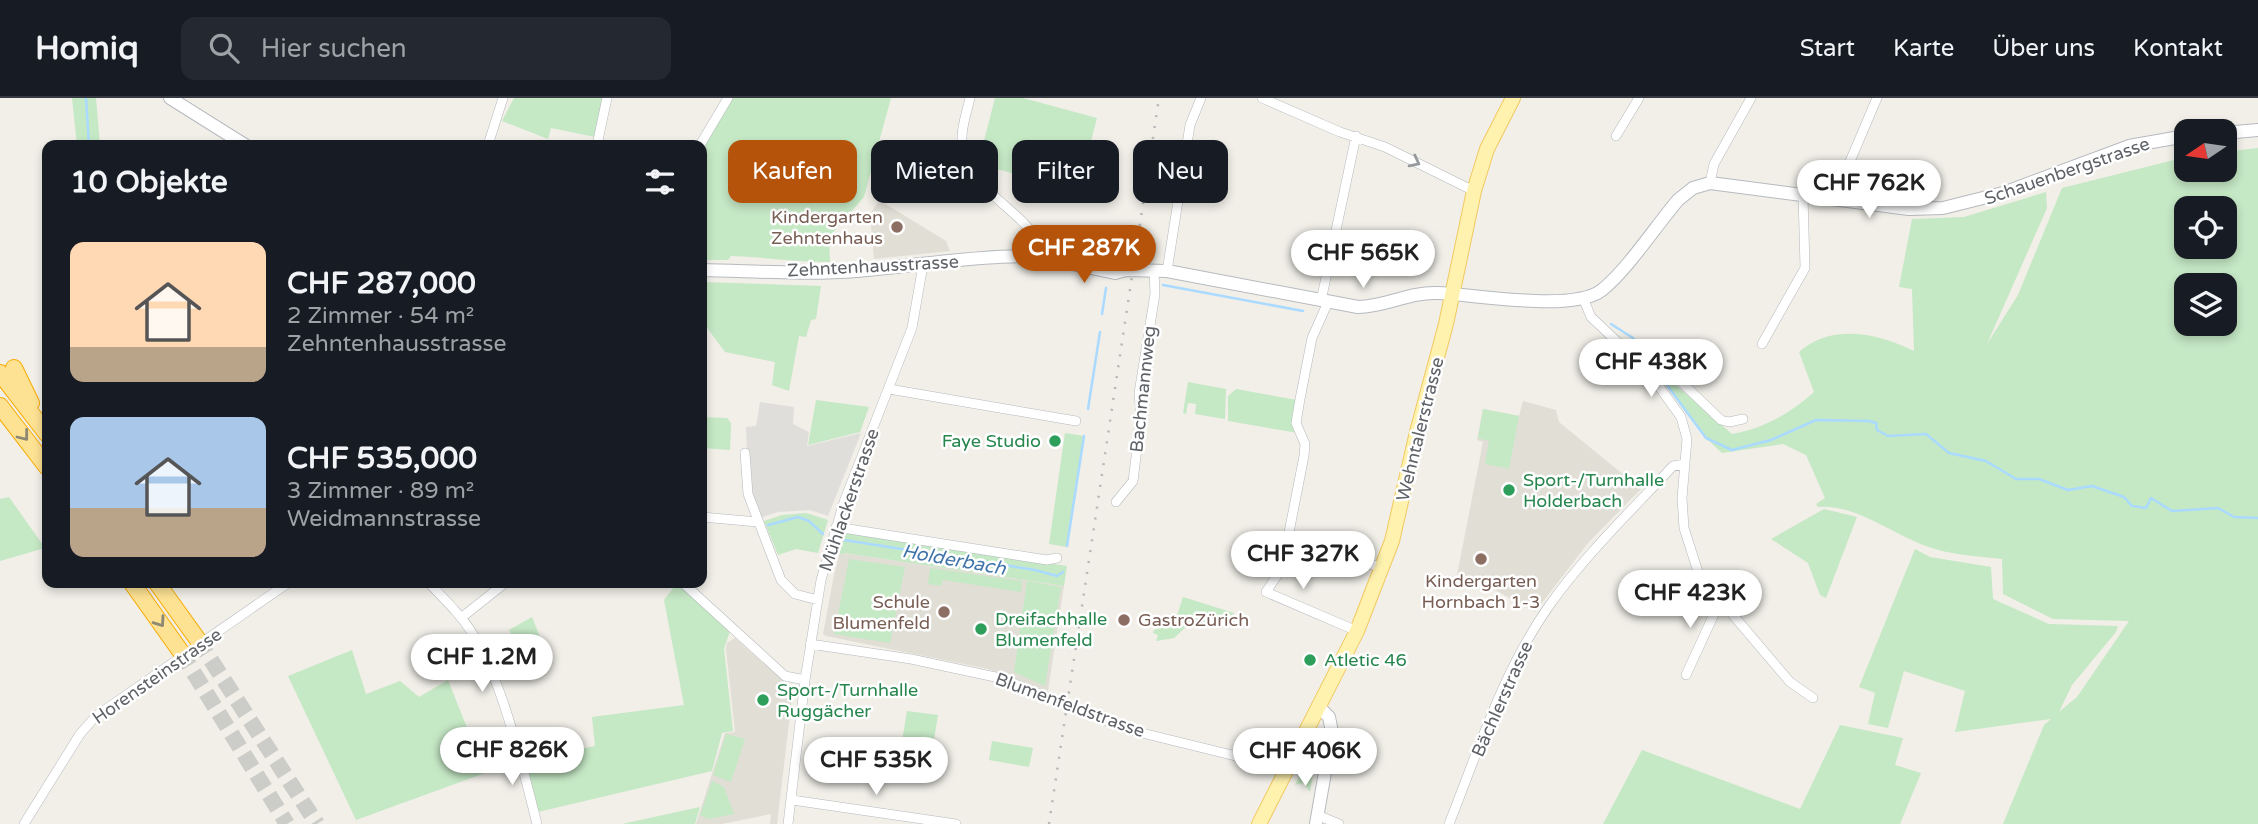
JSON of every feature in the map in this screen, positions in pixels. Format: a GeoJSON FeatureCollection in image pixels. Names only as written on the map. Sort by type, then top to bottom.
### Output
{"type":"FeatureCollection","features":[{"type":"Feature","properties":{"kind":"highway"},"geometry":{"type":"LineString","coordinates":[[7,370],[42,425]]}},
{"type":"Feature","properties":{"kind":"highway"},"geometry":{"type":"LineString","coordinates":[[0,406],[42,461]]}},
{"type":"Feature","properties":{"kind":"highway"},"geometry":{"type":"LineString","coordinates":[[136,588],[181,652]]}},
{"type":"Feature","properties":{"kind":"highway"},"geometry":{"type":"LineString","coordinates":[[162,588],[198,640]]}},
{"type":"Feature","properties":{"kind":"main road","name":"Wehntalerstrasse"},"geometry":{"type":"LineString","coordinates":[[1259,824],[1357,631],[1383,567],[1453,294],[1474,191],[1487,149],[1513,98]]}},
{"type":"Feature","properties":{"kind":"street"},"geometry":{"type":"LineString","coordinates":[[170,98],[237,140]]}},
{"type":"Feature","properties":{"kind":"street"},"geometry":{"type":"LineString","coordinates":[[490,140],[503,98]]}},
{"type":"Feature","properties":{"kind":"street"},"geometry":{"type":"LineString","coordinates":[[598,140],[607,98]]}},
{"type":"Feature","properties":{"kind":"street"},"geometry":{"type":"LineString","coordinates":[[703,140],[728,98]]}},
{"type":"Feature","properties":{"kind":"street"},"geometry":{"type":"LineString","coordinates":[[971,98],[963,129],[963,151],[977,178],[1039,241],[1044,258]]}},
{"type":"Feature","properties":{"kind":"street","name":"Bachmannweg"},"geometry":{"type":"LineString","coordinates":[[1116,502],[1133,481],[1141,416],[1139,393],[1155,294],[1190,125],[1201,98]]}},
{"type":"Feature","properties":{"kind":"street"},"geometry":{"type":"LineString","coordinates":[[1262,98],[1385,147],[1474,191]]}},
{"type":"Feature","properties":{"kind":"street"},"geometry":{"type":"LineString","coordinates":[[1616,136],[1639,98]]}},
{"type":"Feature","properties":{"kind":"street"},"geometry":{"type":"LineString","coordinates":[[1453,294],[1527,300],[1583,298],[1596,294],[1607,285],[1678,200],[1693,188],[1710,183],[1714,164],[1751,98]]}},
{"type":"Feature","properties":{"kind":"street"},"geometry":{"type":"LineString","coordinates":[[1834,199],[1877,98]]}},
{"type":"Feature","properties":{"kind":"street"},"geometry":{"type":"LineString","coordinates":[[2237,132],[2258,130]]}},
{"type":"Feature","properties":{"kind":"street"},"geometry":{"type":"LineString","coordinates":[[1356,136],[1325,302],[1312,338],[1300,398],[1296,423],[1305,444],[1304,457],[1287,545],[1282,568],[1266,592],[1357,631]]}},
{"type":"Feature","properties":{"kind":"street","name":"Schauenbergstrasse"},"geometry":{"type":"LineString","coordinates":[[1710,183],[1909,209],[1962,205],[2003,193],[2129,146],[2174,138]]}},
{"type":"Feature","properties":{"kind":"street"},"geometry":{"type":"LineString","coordinates":[[1762,344],[1805,268],[1803,194]]}},
{"type":"Feature","properties":{"kind":"street","name":"Zehntenhausstrasse"},"geometry":{"type":"LineString","coordinates":[[707,270],[827,273],[1014,257],[1068,257],[1116,265],[1126,270],[1161,271],[1325,302],[1369,307],[1418,295],[1453,294]]}},
{"type":"Feature","properties":{"kind":"street","name":"Mühlackerstrasse"},"geometry":{"type":"LineString","coordinates":[[788,824],[805,680],[818,600],[836,527],[912,328],[923,265]]}},
{"type":"Feature","properties":{"kind":"street"},"geometry":{"type":"LineString","coordinates":[[1583,298],[1591,317],[1633,356],[1681,417],[1687,439],[1682,498],[1686,540],[1699,575],[1790,682],[1813,698]]}},
{"type":"Feature","properties":{"kind":"street"},"geometry":{"type":"LineString","coordinates":[[1633,356],[1641,352],[1655,358],[1721,419],[1729,422],[1743,419]]}},
{"type":"Feature","properties":{"kind":"street"},"geometry":{"type":"LineString","coordinates":[[889,389],[1076,421]]}},
{"type":"Feature","properties":{"kind":"street"},"geometry":{"type":"LineString","coordinates":[[746,453],[745,474],[758,522],[785,585],[795,594],[818,600]]}},
{"type":"Feature","properties":{"kind":"street","name":"Bächlerstrasse"},"geometry":{"type":"LineString","coordinates":[[1449,824],[1506,682],[1544,613],[1593,549],[1673,466],[1685,464]]}},
{"type":"Feature","properties":{"kind":"street"},"geometry":{"type":"LineString","coordinates":[[707,517],[758,522]]}},
{"type":"Feature","properties":{"kind":"street"},"geometry":{"type":"LineString","coordinates":[[836,527],[1047,560],[1057,558]]}},
{"type":"Feature","properties":{"kind":"street"},"geometry":{"type":"LineString","coordinates":[[1287,545],[1383,567]]}},
{"type":"Feature","properties":{"kind":"street","name":"Horensteinstrasse"},"geometry":{"type":"LineString","coordinates":[[24,824],[80,734],[96,716],[281,588]]}},
{"type":"Feature","properties":{"kind":"street"},"geometry":{"type":"LineString","coordinates":[[434,588],[461,618],[488,665],[514,742],[537,824]]}},
{"type":"Feature","properties":{"kind":"street"},"geometry":{"type":"LineString","coordinates":[[461,618],[499,588]]}},
{"type":"Feature","properties":{"kind":"street"},"geometry":{"type":"LineString","coordinates":[[689,588],[785,676],[805,680]]}},
{"type":"Feature","properties":{"kind":"street"},"geometry":{"type":"LineString","coordinates":[[1686,675],[1715,612],[1723,605]]}},
{"type":"Feature","properties":{"kind":"street","name":"Blumenfeldstrasse"},"geometry":{"type":"LineString","coordinates":[[810,644],[911,659],[1000,678],[1130,730],[1272,765],[1285,772]]}},
{"type":"Feature","properties":{"kind":"street"},"geometry":{"type":"LineString","coordinates":[[1318,706],[1329,717],[1332,732],[1317,820],[1339,824]]}},
{"type":"Feature","properties":{"kind":"street"},"geometry":{"type":"LineString","coordinates":[[792,800],[956,824]]}},
{"type":"Feature","properties":{"kind":"shaded area","name":"Kindergarten Zehntenhaus"},"geometry":{"type":"Polygon","coordinates":[[[877,203],[884,203],[946,241],[950,251],[874,259],[870,214],[877,203]]]}},
{"type":"Feature","properties":{"kind":"shaded area"},"geometry":{"type":"Polygon","coordinates":[[[1523,401],[1556,410],[1559,422],[1641,489],[1588,543],[1535,612],[1477,580],[1457,575],[1483,442],[1477,440],[1483,409],[1519,416],[1523,401]]]}},
{"type":"Feature","properties":{"kind":"shaded area"},"geometry":{"type":"Polygon","coordinates":[[[760,402],[794,407],[793,424],[809,432],[807,446],[861,433],[828,516],[810,510],[778,512],[760,518],[748,478],[746,427],[756,426],[760,402]]]}},
{"type":"Feature","properties":{"kind":"shaded area","name":"Schule Blumenfeld"},"geometry":{"type":"Polygon","coordinates":[[[844,553],[1064,586],[1048,691],[988,669],[823,634],[839,555],[844,553]]]}},
{"type":"Feature","properties":{"kind":"shaded area"},"geometry":{"type":"Polygon","coordinates":[[[735,638],[793,689],[777,824],[770,824],[771,814],[722,824],[696,824],[725,733],[735,732],[726,649],[727,643],[735,638]]]}},
{"type":"Feature","properties":{"kind":"green space"},"geometry":{"type":"Polygon","coordinates":[[[72,98],[96,98],[100,140],[76,140],[72,98]]]}},
{"type":"Feature","properties":{"kind":"green space"},"geometry":{"type":"Polygon","coordinates":[[[514,98],[603,98],[595,137],[551,128],[548,139],[502,121],[514,98]]]}},
{"type":"Feature","properties":{"kind":"green space"},"geometry":{"type":"Polygon","coordinates":[[[731,98],[891,98],[880,140],[871,140],[871,171],[864,197],[829,237],[830,262],[731,256],[728,260],[707,260],[707,140],[731,98]]]}},
{"type":"Feature","properties":{"kind":"green space"},"geometry":{"type":"Polygon","coordinates":[[[995,98],[1023,98],[1097,118],[1091,140],[1012,140],[1012,173],[998,169],[998,140],[984,140],[995,98]]]}},
{"type":"Feature","properties":{"kind":"green space"},"geometry":{"type":"Polygon","coordinates":[[[2258,148],[2258,824],[2003,824],[2044,725],[2051,719],[1955,732],[1965,691],[1904,671],[1888,728],[1868,724],[1875,693],[1859,687],[1915,549],[1930,557],[1991,567],[1993,599],[2049,624],[2118,626],[2116,632],[2072,685],[2059,712],[2077,697],[2129,621],[2053,619],[2003,594],[2002,559],[1935,549],[1859,514],[1832,507],[1818,507],[1816,504],[1825,498],[1806,455],[1783,444],[1722,453],[1692,421],[1648,361],[1732,434],[1766,424],[1796,407],[1814,392],[1799,352],[1812,343],[1825,337],[1855,334],[1885,339],[1914,351],[1912,289],[1899,287],[1912,219],[1964,217],[2046,192],[2047,208],[1987,344],[2018,295],[2062,188],[2174,160],[2174,182],[2237,182],[2237,150],[2258,148]]]}},
{"type":"Feature","properties":{"kind":"green space"},"geometry":{"type":"Polygon","coordinates":[[[707,282],[821,286],[816,319],[811,320],[806,337],[799,336],[789,391],[772,385],[775,362],[725,352],[707,328],[707,282]]]}},
{"type":"Feature","properties":{"kind":"green space"},"geometry":{"type":"Polygon","coordinates":[[[1188,382],[1226,389],[1225,419],[1195,414],[1196,404],[1188,403],[1186,414],[1183,413],[1188,382]]]}},
{"type":"Feature","properties":{"kind":"green space"},"geometry":{"type":"Polygon","coordinates":[[[1236,389],[1297,400],[1298,433],[1228,421],[1228,396],[1236,389]]]}},
{"type":"Feature","properties":{"kind":"green space"},"geometry":{"type":"Polygon","coordinates":[[[816,400],[869,407],[860,432],[808,445],[816,400]]]}},
{"type":"Feature","properties":{"kind":"green space"},"geometry":{"type":"Polygon","coordinates":[[[1483,409],[1519,416],[1509,469],[1485,464],[1489,441],[1478,438],[1483,409]]]}},
{"type":"Feature","properties":{"kind":"green space"},"geometry":{"type":"Polygon","coordinates":[[[707,417],[727,418],[731,423],[730,450],[707,448],[707,417]]]}},
{"type":"Feature","properties":{"kind":"green space"},"geometry":{"type":"Polygon","coordinates":[[[1065,433],[1084,436],[1067,547],[1049,544],[1065,433]]]}},
{"type":"Feature","properties":{"kind":"green space"},"geometry":{"type":"Polygon","coordinates":[[[9,497],[42,544],[42,549],[0,561],[0,499],[9,497]]]}},
{"type":"Feature","properties":{"kind":"green space"},"geometry":{"type":"Polygon","coordinates":[[[1824,509],[1857,517],[1826,598],[1820,595],[1808,563],[1771,539],[1824,509]]]}},
{"type":"Feature","properties":{"kind":"green space"},"geometry":{"type":"Polygon","coordinates":[[[806,513],[828,520],[818,553],[796,549],[778,555],[764,521],[782,515],[806,513]]]}},
{"type":"Feature","properties":{"kind":"green space"},"geometry":{"type":"Polygon","coordinates":[[[845,532],[1067,566],[1064,586],[845,553],[839,555],[845,532]]]}},
{"type":"Feature","properties":{"kind":"green space"},"geometry":{"type":"Polygon","coordinates":[[[849,559],[905,567],[890,643],[834,634],[849,559]]]}},
{"type":"Feature","properties":{"kind":"green space"},"geometry":{"type":"Polygon","coordinates":[[[930,568],[1022,581],[1021,592],[943,580],[941,586],[928,584],[930,568]]]}},
{"type":"Feature","properties":{"kind":"green space"},"geometry":{"type":"Polygon","coordinates":[[[1027,581],[1061,587],[1045,686],[1014,672],[1027,581]]]}},
{"type":"Feature","properties":{"kind":"green space"},"geometry":{"type":"Polygon","coordinates":[[[673,588],[683,588],[730,631],[724,649],[733,731],[722,733],[712,771],[538,812],[526,761],[595,746],[592,717],[684,705],[664,600],[673,588]]]}},
{"type":"Feature","properties":{"kind":"green space"},"geometry":{"type":"Polygon","coordinates":[[[1183,597],[1234,615],[1187,626],[1174,638],[1156,641],[1158,635],[1153,633],[1154,630],[1175,622],[1183,597]]]}},
{"type":"Feature","properties":{"kind":"green space"},"geometry":{"type":"Polygon","coordinates":[[[532,617],[550,662],[528,667],[509,630],[532,617]]]}},
{"type":"Feature","properties":{"kind":"green space"},"geometry":{"type":"Polygon","coordinates":[[[352,650],[366,694],[400,681],[419,697],[448,680],[485,773],[356,820],[288,676],[352,650]]]}},
{"type":"Feature","properties":{"kind":"green space"},"geometry":{"type":"Polygon","coordinates":[[[907,711],[938,715],[932,752],[901,747],[907,711]]]}},
{"type":"Feature","properties":{"kind":"green space"},"geometry":{"type":"Polygon","coordinates":[[[1840,725],[1903,738],[1895,765],[1921,773],[1900,824],[1603,824],[1642,750],[1800,809],[1840,725]]]}},
{"type":"Feature","properties":{"kind":"green space"},"geometry":{"type":"Polygon","coordinates":[[[726,734],[745,739],[731,782],[713,775],[726,734]]]}},
{"type":"Feature","properties":{"kind":"green space"},"geometry":{"type":"Polygon","coordinates":[[[1319,735],[1310,792],[1303,783],[1295,785],[1319,735]]]}},
{"type":"Feature","properties":{"kind":"green space"},"geometry":{"type":"Polygon","coordinates":[[[992,741],[1033,748],[1029,767],[989,760],[992,741]]]}},
{"type":"Feature","properties":{"kind":"green space"},"geometry":{"type":"Polygon","coordinates":[[[712,781],[724,787],[734,814],[709,819],[700,815],[712,781]]]}},
{"type":"Feature","properties":{"kind":"green space"},"geometry":{"type":"Polygon","coordinates":[[[700,807],[695,824],[622,824],[700,807]]]}},
{"type":"Feature","properties":{"kind":"waterway"},"geometry":{"type":"LineString","coordinates":[[86,98],[89,140]]}},
{"type":"Feature","properties":{"kind":"waterway","name":"Holderbach"},"geometry":{"type":"LineString","coordinates":[[1163,285],[1303,311]]}},
{"type":"Feature","properties":{"kind":"waterway","name":"Holderbach"},"geometry":{"type":"LineString","coordinates":[[1102,314],[1106,288]]}},
{"type":"Feature","properties":{"kind":"waterway","name":"Holderbach"},"geometry":{"type":"LineString","coordinates":[[1611,324],[1633,338],[1640,348]]}},
{"type":"Feature","properties":{"kind":"waterway","name":"Holderbach"},"geometry":{"type":"LineString","coordinates":[[1088,409],[1100,332]]}},
{"type":"Feature","properties":{"kind":"waterway","name":"Holderbach"},"geometry":{"type":"LineString","coordinates":[[1647,358],[1706,438],[1732,450],[1771,440],[1816,420],[1869,421],[1876,423],[1877,430],[1888,436],[1926,434],[1949,453],[1986,461],[2016,479],[2039,479],[2068,490],[2092,486],[2124,497],[2132,506],[2146,508],[2151,498],[2172,511],[2218,508],[2234,517],[2258,518]]}},
{"type":"Feature","properties":{"kind":"waterway","name":"Holderbach"},"geometry":{"type":"LineString","coordinates":[[1067,546],[1084,436]]}},
{"type":"Feature","properties":{"kind":"waterway","name":"Holderbach"},"geometry":{"type":"LineString","coordinates":[[768,525],[798,517],[809,521],[823,534]]}},
{"type":"Feature","properties":{"kind":"waterway","name":"Holderbach"},"geometry":{"type":"LineString","coordinates":[[844,540],[1035,570],[1057,576],[1063,572]]}},
{"type":"Feature","properties":{"kind":"tunnel"},"geometry":{"type":"LineString","coordinates":[[198,640],[317,824]]}},
{"type":"Feature","properties":{"kind":"tunnel"},"geometry":{"type":"LineString","coordinates":[[181,652],[287,824]]}},
{"type":"Feature","properties":{"kind":"railway"},"geometry":{"type":"LineString","coordinates":[[1049,824],[1159,98]]}},
{"type":"Feature","properties":{"kind":"place","name":"Kindergarten Zehntenhaus"},"geometry":{"type":"Point","coordinates":[897,227]}},
{"type":"Feature","properties":{"kind":"place","name":"Faye Studio"},"geometry":{"type":"Point","coordinates":[1055,441]}},
{"type":"Feature","properties":{"kind":"place","name":"Sport-/Turnhalle Holderbach"},"geometry":{"type":"Point","coordinates":[1509,490]}},
{"type":"Feature","properties":{"kind":"place","name":"Kindergarten Hornbach 1-3"},"geometry":{"type":"Point","coordinates":[1481,559]}},
{"type":"Feature","properties":{"kind":"place","name":"Schule Blumenfeld"},"geometry":{"type":"Point","coordinates":[944,612]}},
{"type":"Feature","properties":{"kind":"place","name":"GastroZürich"},"geometry":{"type":"Point","coordinates":[1124,620]}},
{"type":"Feature","properties":{"kind":"place","name":"Dreifachhalle Blumenfeld"},"geometry":{"type":"Point","coordinates":[981,629]}},
{"type":"Feature","properties":{"kind":"place","name":"Atletic 46"},"geometry":{"type":"Point","coordinates":[1310,660]}},
{"type":"Feature","properties":{"kind":"place","name":"Sport-/Turnhalle Ruggächer"},"geometry":{"type":"Point","coordinates":[763,700]}}]}
